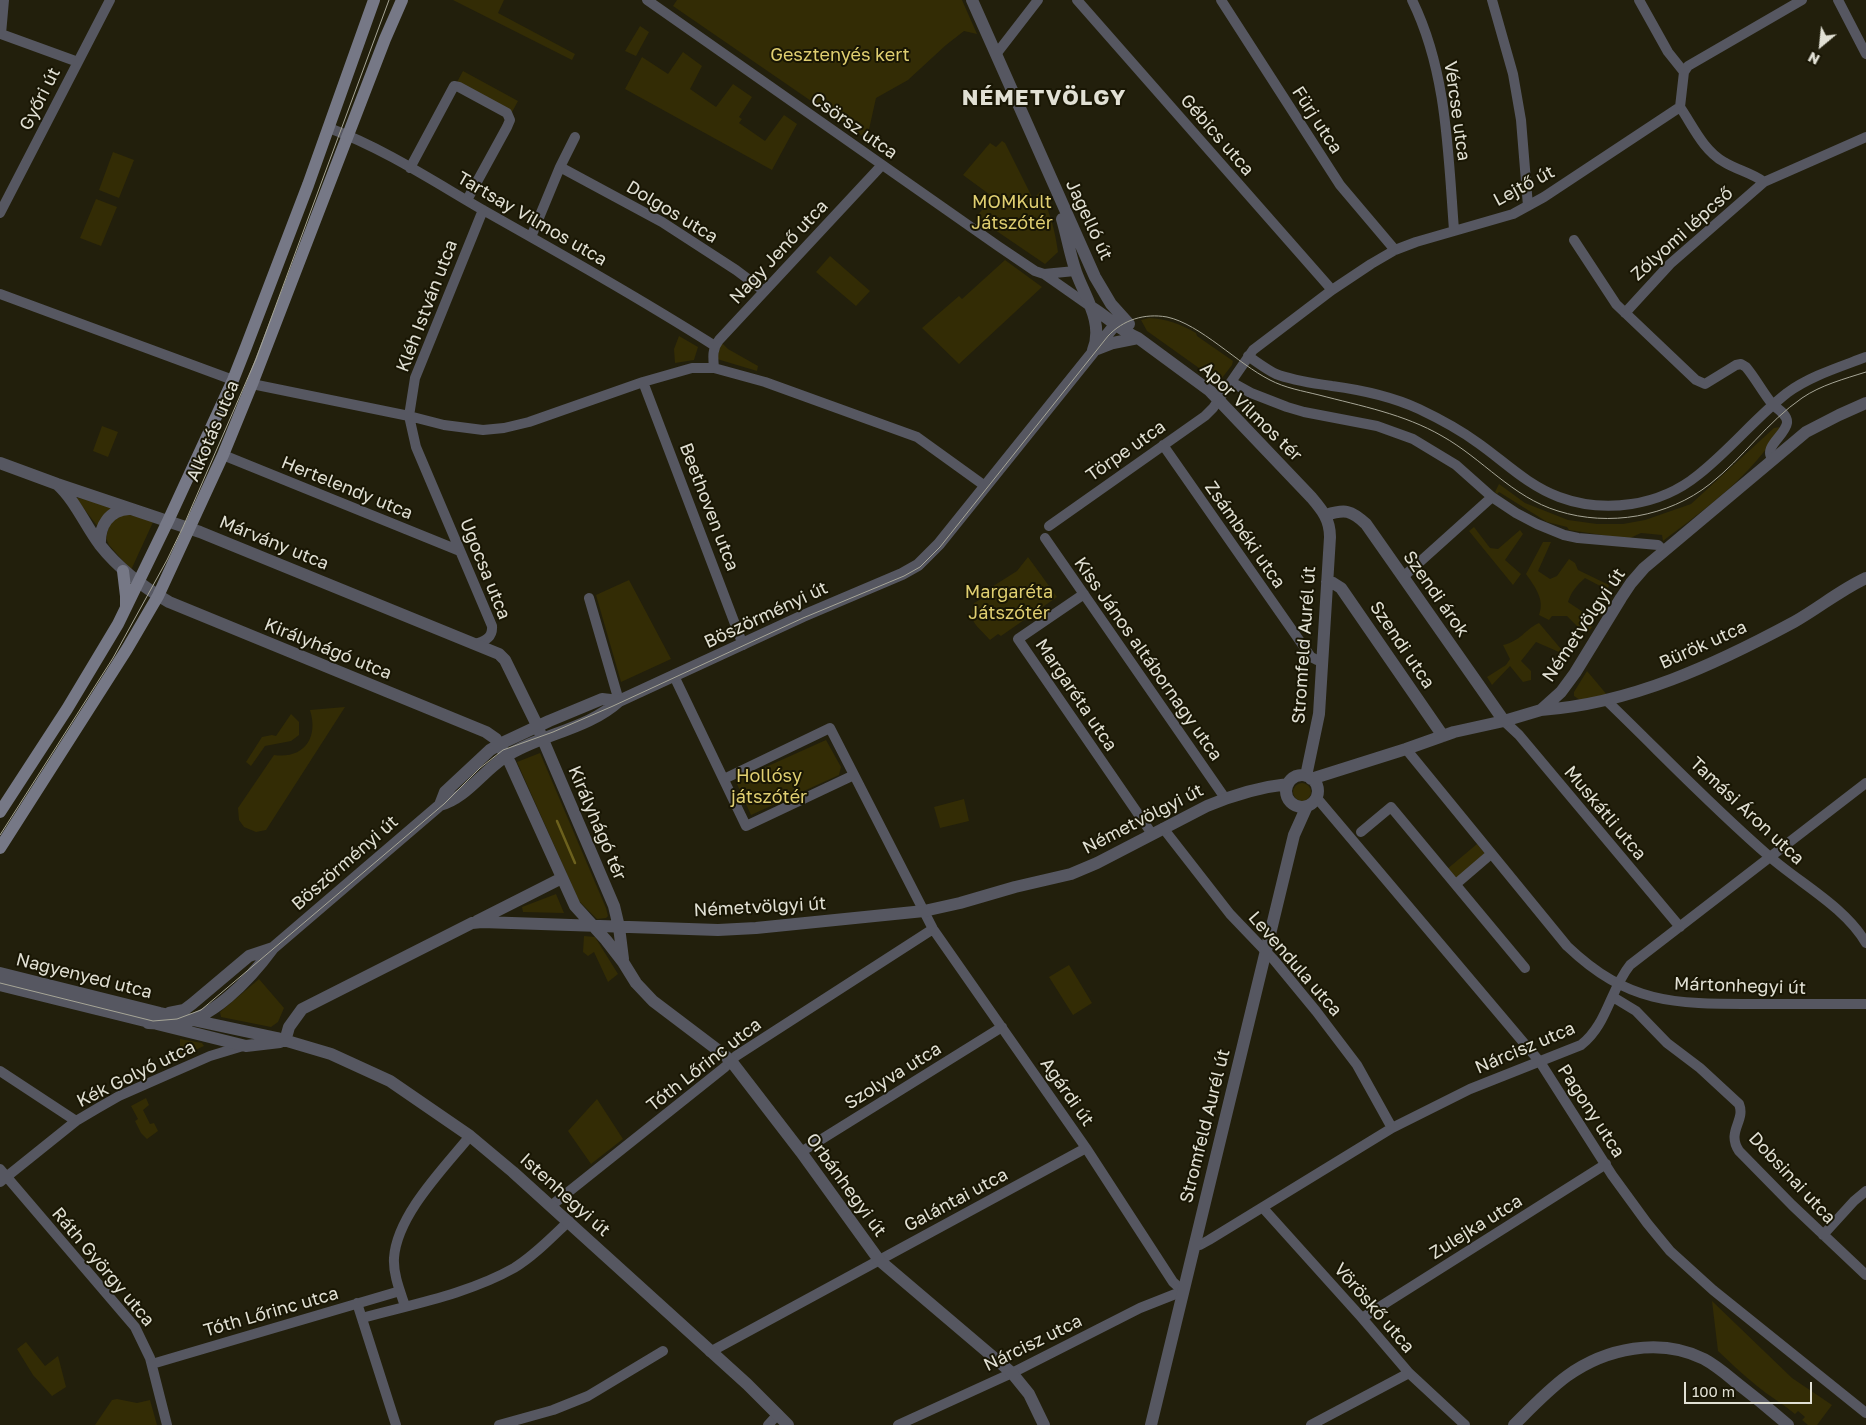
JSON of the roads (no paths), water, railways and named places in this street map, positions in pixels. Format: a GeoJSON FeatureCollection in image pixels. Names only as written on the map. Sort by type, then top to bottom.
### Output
{"type":"FeatureCollection","features":[{"type":"Feature","properties":{"kind":"main road","name":"Alkotás utca"},"geometry":{"type":"LineString","coordinates":[[0,812],[67,709],[126,610],[140,582],[233,380],[329,128],[374,0]]}},
{"type":"Feature","properties":{"kind":"main road","name":"Alkotás utca"},"geometry":{"type":"LineString","coordinates":[[0,848],[128,649],[158,596],[223,455],[385,39],[402,0]]}},
{"type":"Feature","properties":{"kind":"main road"},"geometry":{"type":"LineString","coordinates":[[123,571],[126,610]]}},
{"type":"Feature","properties":{"kind":"street"},"geometry":{"type":"LineString","coordinates":[[4,0],[1,34],[78,62]]}},
{"type":"Feature","properties":{"kind":"street","name":"Győri út"},"geometry":{"type":"LineString","coordinates":[[0,213],[110,0]]}},
{"type":"Feature","properties":{"kind":"street","name":"Csörsz utca"},"geometry":{"type":"LineString","coordinates":[[647,0],[1035,271],[1044,274],[1091,307]]}},
{"type":"Feature","properties":{"kind":"street","name":"Jagelló út"},"geometry":{"type":"LineString","coordinates":[[972,0],[1095,277],[1120,323]]}},
{"type":"Feature","properties":{"kind":"street"},"geometry":{"type":"LineString","coordinates":[[996,53],[1038,0]]}},
{"type":"Feature","properties":{"kind":"street","name":"Gébics utca"},"geometry":{"type":"LineString","coordinates":[[1077,0],[1332,290]]}},
{"type":"Feature","properties":{"kind":"street","name":"Fürj utca"},"geometry":{"type":"LineString","coordinates":[[1221,0],[1340,184],[1395,250]]}},
{"type":"Feature","properties":{"kind":"street","name":"Vércse utca"},"geometry":{"type":"LineString","coordinates":[[1412,0],[1425,31],[1436,67],[1445,124],[1454,230]]}},
{"type":"Feature","properties":{"kind":"street"},"geometry":{"type":"LineString","coordinates":[[1492,0],[1513,74],[1521,120],[1528,206]]}},
{"type":"Feature","properties":{"kind":"street"},"geometry":{"type":"LineString","coordinates":[[1639,0],[1668,52],[1684,72]]}},
{"type":"Feature","properties":{"kind":"street"},"geometry":{"type":"LineString","coordinates":[[1764,182],[1724,162],[1705,146],[1680,107],[1684,72],[1694,62],[1784,4],[1802,0]]}},
{"type":"Feature","properties":{"kind":"street"},"geometry":{"type":"LineString","coordinates":[[1838,0],[1866,54]]}},
{"type":"Feature","properties":{"kind":"street"},"geometry":{"type":"LineString","coordinates":[[410,168],[454,86],[507,113],[510,120],[507,127],[467,200]]}},
{"type":"Feature","properties":{"kind":"street","name":"Lejtő út"},"geometry":{"type":"LineString","coordinates":[[1218,399],[1252,350],[1332,290],[1395,250],[1454,230],[1500,218],[1528,206],[1680,107]]}},
{"type":"Feature","properties":{"kind":"street","name":"Tartsay Vilmos utca"},"geometry":{"type":"LineString","coordinates":[[329,128],[348,135],[467,200],[715,346]]}},
{"type":"Feature","properties":{"kind":"street"},"geometry":{"type":"LineString","coordinates":[[531,237],[560,167],[575,137]]}},
{"type":"Feature","properties":{"kind":"street","name":"Zólyomi lépcső"},"geometry":{"type":"LineString","coordinates":[[1625,313],[1670,264],[1764,182],[1866,137]]}},
{"type":"Feature","properties":{"kind":"street","name":"Nagy Jenő utca"},"geometry":{"type":"LineString","coordinates":[[715,346],[882,165]]}},
{"type":"Feature","properties":{"kind":"street","name":"Dolgos utca"},"geometry":{"type":"LineString","coordinates":[[560,167],[662,222],[736,270],[764,291]]}},
{"type":"Feature","properties":{"kind":"street","name":"Jagelló út"},"geometry":{"type":"LineString","coordinates":[[1050,178],[1075,271],[1091,307]]}},
{"type":"Feature","properties":{"kind":"street","name":"Kléh István utca"},"geometry":{"type":"LineString","coordinates":[[409,416],[415,378],[483,210]]}},
{"type":"Feature","properties":{"kind":"street"},"geometry":{"type":"LineString","coordinates":[[1574,240],[1616,304],[1699,383],[1711,382],[1727,370],[1741,364],[1746,367],[1786,418],[1787,423],[1770,450],[1770,456],[1773,460]]}},
{"type":"Feature","properties":{"kind":"street"},"geometry":{"type":"LineString","coordinates":[[1044,274],[1075,271]]}},
{"type":"Feature","properties":{"kind":"street","name":"Jagelló út"},"geometry":{"type":"LineString","coordinates":[[1075,271],[1083,271],[1095,277]]}},
{"type":"Feature","properties":{"kind":"street"},"geometry":{"type":"LineString","coordinates":[[0,294],[233,380]]}},
{"type":"Feature","properties":{"kind":"street"},"geometry":{"type":"LineString","coordinates":[[1091,307],[1120,323]]}},
{"type":"Feature","properties":{"kind":"street","name":"Böszörményi út"},"geometry":{"type":"LineString","coordinates":[[1091,307],[1096,325],[1095,346],[1092,352]]}},
{"type":"Feature","properties":{"kind":"street","name":"Böszörményi út"},"geometry":{"type":"LineString","coordinates":[[148,1023],[172,1025],[192,1020],[212,1008],[250,976],[273,948],[440,805],[453,801],[491,768],[503,749],[540,734],[602,699],[619,701],[803,616],[902,574],[925,559],[934,540],[972,491],[985,486],[1092,352],[1120,323]]}},
{"type":"Feature","properties":{"kind":"street","name":"Apor Vilmos tér"},"geometry":{"type":"LineString","coordinates":[[1120,323],[1136,331],[1138,338],[1198,381],[1218,399],[1326,515]]}},
{"type":"Feature","properties":{"kind":"street"},"geometry":{"type":"LineString","coordinates":[[1092,352],[1106,345],[1138,338]]}},
{"type":"Feature","properties":{"kind":"street"},"geometry":{"type":"LineString","coordinates":[[714,368],[713,353],[715,346]]}},
{"type":"Feature","properties":{"kind":"street"},"geometry":{"type":"LineString","coordinates":[[1248,356],[1267,369],[1290,378],[1350,388],[1399,400],[1449,423],[1535,486],[1572,501],[1612,506],[1661,496],[1697,477],[1774,405],[1799,385],[1866,357]]}},
{"type":"Feature","properties":{"kind":"street"},"geometry":{"type":"LineString","coordinates":[[252,384],[463,428],[483,430],[504,428],[529,422],[642,382],[692,368],[714,368],[755,378],[918,437],[985,486]]}},
{"type":"Feature","properties":{"kind":"street","name":"Beethoven utca"},"geometry":{"type":"LineString","coordinates":[[642,382],[743,644]]}},
{"type":"Feature","properties":{"kind":"street"},"geometry":{"type":"LineString","coordinates":[[1231,382],[1266,400],[1309,414],[1377,426],[1408,437],[1456,465],[1492,496],[1537,524],[1570,537],[1658,545],[1664,551]]}},
{"type":"Feature","properties":{"kind":"street","name":"Törpe utca"},"geometry":{"type":"LineString","coordinates":[[1049,526],[1205,416],[1218,399]]}},
{"type":"Feature","properties":{"kind":"street","name":"Németvölgyi út"},"geometry":{"type":"LineString","coordinates":[[1308,777],[1348,768],[1472,727],[1504,721],[1541,710],[1561,692],[1631,583],[1664,551],[1806,432],[1866,403]]}},
{"type":"Feature","properties":{"kind":"street","name":"Ugocsa utca"},"geometry":{"type":"LineString","coordinates":[[409,416],[416,447],[492,626],[493,631],[490,636],[485,641],[474,644]]}},
{"type":"Feature","properties":{"kind":"street","name":"Zsámbéki utca"},"geometry":{"type":"LineString","coordinates":[[1163,445],[1311,657],[1322,661]]}},
{"type":"Feature","properties":{"kind":"street","name":"Hertelendy utca"},"geometry":{"type":"LineString","coordinates":[[223,455],[460,550]]}},
{"type":"Feature","properties":{"kind":"street","name":"Márvány utca"},"geometry":{"type":"LineString","coordinates":[[0,464],[190,528],[474,644]]}},
{"type":"Feature","properties":{"kind":"street"},"geometry":{"type":"LineString","coordinates":[[57,484],[69,497],[100,545],[123,571],[140,582]]}},
{"type":"Feature","properties":{"kind":"street"},"geometry":{"type":"LineString","coordinates":[[1403,577],[1492,496]]}},
{"type":"Feature","properties":{"kind":"street"},"geometry":{"type":"LineString","coordinates":[[100,545],[102,530],[108,518],[121,510],[131,509]]}},
{"type":"Feature","properties":{"kind":"street","name":"Szendi árok"},"geometry":{"type":"LineString","coordinates":[[1326,515],[1344,511],[1359,517],[1366,524],[1504,721]]}},
{"type":"Feature","properties":{"kind":"street","name":"Stromfeld Aurél út"},"geometry":{"type":"LineString","coordinates":[[1308,777],[1317,726],[1322,661],[1330,530],[1326,515]]}},
{"type":"Feature","properties":{"kind":"street","name":"Kiss János altábornagy utca"},"geometry":{"type":"LineString","coordinates":[[1045,538],[1225,798]]}},
{"type":"Feature","properties":{"kind":"street","name":"Bürök utca"},"geometry":{"type":"LineString","coordinates":[[1541,710],[1586,706],[1674,679],[1796,621],[1866,578]]}},
{"type":"Feature","properties":{"kind":"street","name":"Királyhágó utca"},"geometry":{"type":"LineString","coordinates":[[140,582],[158,596],[201,616],[486,732],[496,739],[503,749]]}},
{"type":"Feature","properties":{"kind":"street","name":"Szendi utca"},"geometry":{"type":"LineString","coordinates":[[1327,582],[1341,588],[1443,736]]}},
{"type":"Feature","properties":{"kind":"street","name":"Margaréta utca"},"geometry":{"type":"LineString","coordinates":[[1084,594],[1018,639],[1152,834]]}},
{"type":"Feature","properties":{"kind":"street"},"geometry":{"type":"LineString","coordinates":[[589,598],[619,701]]}},
{"type":"Feature","properties":{"kind":"street"},"geometry":{"type":"LineString","coordinates":[[474,644],[499,654],[505,660],[540,734]]}},
{"type":"Feature","properties":{"kind":"street"},"geometry":{"type":"LineString","coordinates":[[674,676],[746,826],[854,775]]}},
{"type":"Feature","properties":{"kind":"street"},"geometry":{"type":"LineString","coordinates":[[1561,692],[1570,699],[1586,706]]}},
{"type":"Feature","properties":{"kind":"street","name":"Tamási Áron utca"},"geometry":{"type":"LineString","coordinates":[[1607,701],[1770,857],[1846,917],[1858,929],[1866,943]]}},
{"type":"Feature","properties":{"kind":"street","name":"Muskátli utca"},"geometry":{"type":"LineString","coordinates":[[1504,721],[1519,735],[1680,927]]}},
{"type":"Feature","properties":{"kind":"street","name":"Agárdi út"},"geometry":{"type":"LineString","coordinates":[[724,779],[830,728],[933,929],[1086,1148],[1173,1282],[1183,1291]]}},
{"type":"Feature","properties":{"kind":"street","name":"Királyhágó tér"},"geometry":{"type":"LineString","coordinates":[[540,734],[614,906],[619,927]]}},
{"type":"Feature","properties":{"kind":"street"},"geometry":{"type":"LineString","coordinates":[[503,749],[576,906],[594,926]]}},
{"type":"Feature","properties":{"kind":"street","name":"Mártonhegyi út"},"geometry":{"type":"LineString","coordinates":[[1406,749],[1567,946],[1593,969],[1618,984],[1644,995],[1669,1001],[1699,1004],[1866,1004]]}},
{"type":"Feature","properties":{"kind":"street","name":"Németvölgyi út"},"geometry":{"type":"LineString","coordinates":[[1317,795],[1326,782],[1348,768]]}},
{"type":"Feature","properties":{"kind":"street"},"geometry":{"type":"LineString","coordinates":[[1296,777],[1308,777],[1317,786],[1317,795],[1314,801],[1302,807],[1290,800],[1286,788],[1296,777]]}},
{"type":"Feature","properties":{"kind":"street","name":"Nárcisz utca"},"geometry":{"type":"LineString","coordinates":[[1194,1244],[1200,1244],[1263,1208],[1392,1128],[1470,1089],[1567,1051],[1588,1039],[1600,1022],[1623,974],[1630,965],[1866,783]]}},
{"type":"Feature","properties":{"kind":"street","name":"Németvölgyi út"},"geometry":{"type":"LineString","coordinates":[[285,1041],[289,1027],[302,1009],[472,923],[718,930],[924,911],[1071,874],[1225,798],[1254,790],[1288,784]]}},
{"type":"Feature","properties":{"kind":"street","name":"Németvölgyi út"},"geometry":{"type":"LineString","coordinates":[[1254,790],[1275,793],[1290,800]]}},
{"type":"Feature","properties":{"kind":"street","name":"Pagony utca"},"geometry":{"type":"LineString","coordinates":[[1317,795],[1540,1062],[1612,1175],[1670,1251],[1698,1278],[1866,1413]]}},
{"type":"Feature","properties":{"kind":"street","name":"Stromfeld Aurél út"},"geometry":{"type":"LineString","coordinates":[[1290,800],[1294,835]]}},
{"type":"Feature","properties":{"kind":"street","name":"Stromfeld Aurél út"},"geometry":{"type":"LineString","coordinates":[[1151,1425],[1294,835],[1306,806]]}},
{"type":"Feature","properties":{"kind":"street"},"geometry":{"type":"LineString","coordinates":[[1361,832],[1391,807],[1525,968]]}},
{"type":"Feature","properties":{"kind":"street","name":"Levendula utca"},"geometry":{"type":"LineString","coordinates":[[1163,828],[1230,914],[1266,952],[1316,1011],[1357,1065],[1392,1128]]}},
{"type":"Feature","properties":{"kind":"street"},"geometry":{"type":"LineString","coordinates":[[1456,884],[1491,854]]}},
{"type":"Feature","properties":{"kind":"street"},"geometry":{"type":"LineString","coordinates":[[472,923],[562,878]]}},
{"type":"Feature","properties":{"kind":"street","name":"Orbánhegyi út"},"geometry":{"type":"LineString","coordinates":[[594,926],[623,962],[644,993],[731,1061],[801,1152],[879,1260],[1012,1373],[1029,1394],[1044,1425]]}},
{"type":"Feature","properties":{"kind":"street","name":"Orbánhegyi út"},"geometry":{"type":"LineString","coordinates":[[619,927],[623,962]]}},
{"type":"Feature","properties":{"kind":"street","name":"Tóth Lőrinc utca"},"geometry":{"type":"LineString","coordinates":[[552,1205],[736,1056],[933,929]]}},
{"type":"Feature","properties":{"kind":"street","name":"Böszörményi út"},"geometry":{"type":"LineString","coordinates":[[160,1013],[184,1010],[250,956],[273,948]]}},
{"type":"Feature","properties":{"kind":"street","name":"Nagyenyed utca"},"geometry":{"type":"LineString","coordinates":[[0,973],[160,1013]]}},
{"type":"Feature","properties":{"kind":"street","name":"Nagyenyed utca"},"geometry":{"type":"LineString","coordinates":[[0,985],[148,1023]]}},
{"type":"Feature","properties":{"kind":"street"},"geometry":{"type":"LineString","coordinates":[[1636,1011],[1644,995]]}},
{"type":"Feature","properties":{"kind":"street","name":"Dobsinai utca"},"geometry":{"type":"LineString","coordinates":[[1613,998],[1636,1011],[1667,1043],[1700,1068],[1739,1104],[1741,1109],[1734,1136],[1735,1144],[1746,1158],[1866,1275]]}},
{"type":"Feature","properties":{"kind":"street"},"geometry":{"type":"LineString","coordinates":[[212,1008],[209,1015],[215,1025]]}},
{"type":"Feature","properties":{"kind":"street","name":"Istenhegyi út"},"geometry":{"type":"LineString","coordinates":[[160,1013],[265,1035],[331,1054],[382,1077],[407,1092],[470,1136],[552,1205],[788,1425]]}},
{"type":"Feature","properties":{"kind":"street","name":"Istenhegyi út"},"geometry":{"type":"LineString","coordinates":[[148,1023],[246,1046],[285,1041]]}},
{"type":"Feature","properties":{"kind":"street","name":"Szolyva utca"},"geometry":{"type":"LineString","coordinates":[[801,1152],[1002,1027]]}},
{"type":"Feature","properties":{"kind":"street","name":"Kék Golyó utca"},"geometry":{"type":"LineString","coordinates":[[2,1176],[76,1121],[119,1096],[210,1056],[246,1046]]}},
{"type":"Feature","properties":{"kind":"street"},"geometry":{"type":"LineString","coordinates":[[0,1071],[76,1121]]}},
{"type":"Feature","properties":{"kind":"street"},"geometry":{"type":"LineString","coordinates":[[405,1306],[396,1275],[394,1259],[400,1234],[416,1204],[470,1136]]}},
{"type":"Feature","properties":{"kind":"street","name":"Galántai utca"},"geometry":{"type":"LineString","coordinates":[[710,1352],[1086,1148]]}},
{"type":"Feature","properties":{"kind":"street","name":"Zulejka utca"},"geometry":{"type":"LineString","coordinates":[[1362,1318],[1606,1164]]}},
{"type":"Feature","properties":{"kind":"street","name":"Ráth György utca"},"geometry":{"type":"LineString","coordinates":[[2,1176],[135,1326],[144,1342],[152,1364],[167,1425]]}},
{"type":"Feature","properties":{"kind":"street"},"geometry":{"type":"LineString","coordinates":[[1823,1235],[1854,1201],[1866,1191]]}},
{"type":"Feature","properties":{"kind":"street","name":"Vöröskő utca"},"geometry":{"type":"LineString","coordinates":[[1263,1208],[1409,1373],[1465,1425]]}},
{"type":"Feature","properties":{"kind":"street","name":"Tóth Lőrinc utca"},"geometry":{"type":"LineString","coordinates":[[362,1318],[451,1294],[494,1278],[526,1259],[569,1221]]}},
{"type":"Feature","properties":{"kind":"street","name":"Tóth Lőrinc utca"},"geometry":{"type":"LineString","coordinates":[[152,1364],[400,1291]]}},
{"type":"Feature","properties":{"kind":"street","name":"Nárcisz utca"},"geometry":{"type":"LineString","coordinates":[[898,1425],[1012,1373],[1140,1308],[1183,1291]]}},
{"type":"Feature","properties":{"kind":"street"},"geometry":{"type":"LineString","coordinates":[[357,1303],[396,1425]]}},
{"type":"Feature","properties":{"kind":"street"},"geometry":{"type":"LineString","coordinates":[[1514,1425],[1548,1391],[1588,1363],[1615,1352],[1655,1347],[1679,1350],[1714,1364],[1788,1425]]}},
{"type":"Feature","properties":{"kind":"street"},"geometry":{"type":"LineString","coordinates":[[499,1425],[553,1410],[588,1396],[664,1351]]}},
{"type":"Feature","properties":{"kind":"street"},"geometry":{"type":"LineString","coordinates":[[1311,1425],[1409,1373]]}},
{"type":"Feature","properties":{"kind":"street"},"geometry":{"type":"LineString","coordinates":[[768,1425],[778,1414]]}},
{"type":"Feature","properties":{"kind":"waterway"},"geometry":{"type":"LineString","coordinates":[[557,821],[575,863]]}},
{"type":"Feature","properties":{"kind":"tram line"},"geometry":{"type":"LineString","coordinates":[[0,835],[113,658],[183,527],[256,359],[389,0]]}},
{"type":"Feature","properties":{"kind":"tram line"},"geometry":{"type":"LineString","coordinates":[[0,983],[153,1021],[177,1019],[201,1010],[444,804],[480,768],[503,750],[553,732],[613,706],[803,618],[904,576],[920,567],[940,547],[1108,336],[1120,326],[1135,319],[1158,316],[1180,321],[1206,336],[1258,373],[1276,383],[1382,411],[1428,428],[1457,445],[1512,487],[1541,505],[1577,516],[1597,518],[1637,516],[1657,511],[1694,495],[1722,474],[1778,418],[1802,398],[1825,386],[1866,372]]}},
{"type":"Feature","properties":{"kind":"district","name":"NÉMETVÖLGY"},"geometry":{"type":"Point","coordinates":[1044,98]}},
{"type":"Feature","properties":{"kind":"park label","name":"Gesztenyés kert"},"geometry":{"type":"Point","coordinates":[840,55]}},
{"type":"Feature","properties":{"kind":"park label","name":"MOMKult Játszótér"},"geometry":{"type":"Point","coordinates":[1012,212]}},
{"type":"Feature","properties":{"kind":"park label","name":"Margaréta Játszótér"},"geometry":{"type":"Point","coordinates":[1009,602]}},
{"type":"Feature","properties":{"kind":"park label","name":"Hollósy játszótér"},"geometry":{"type":"Point","coordinates":[769,786]}}]}
